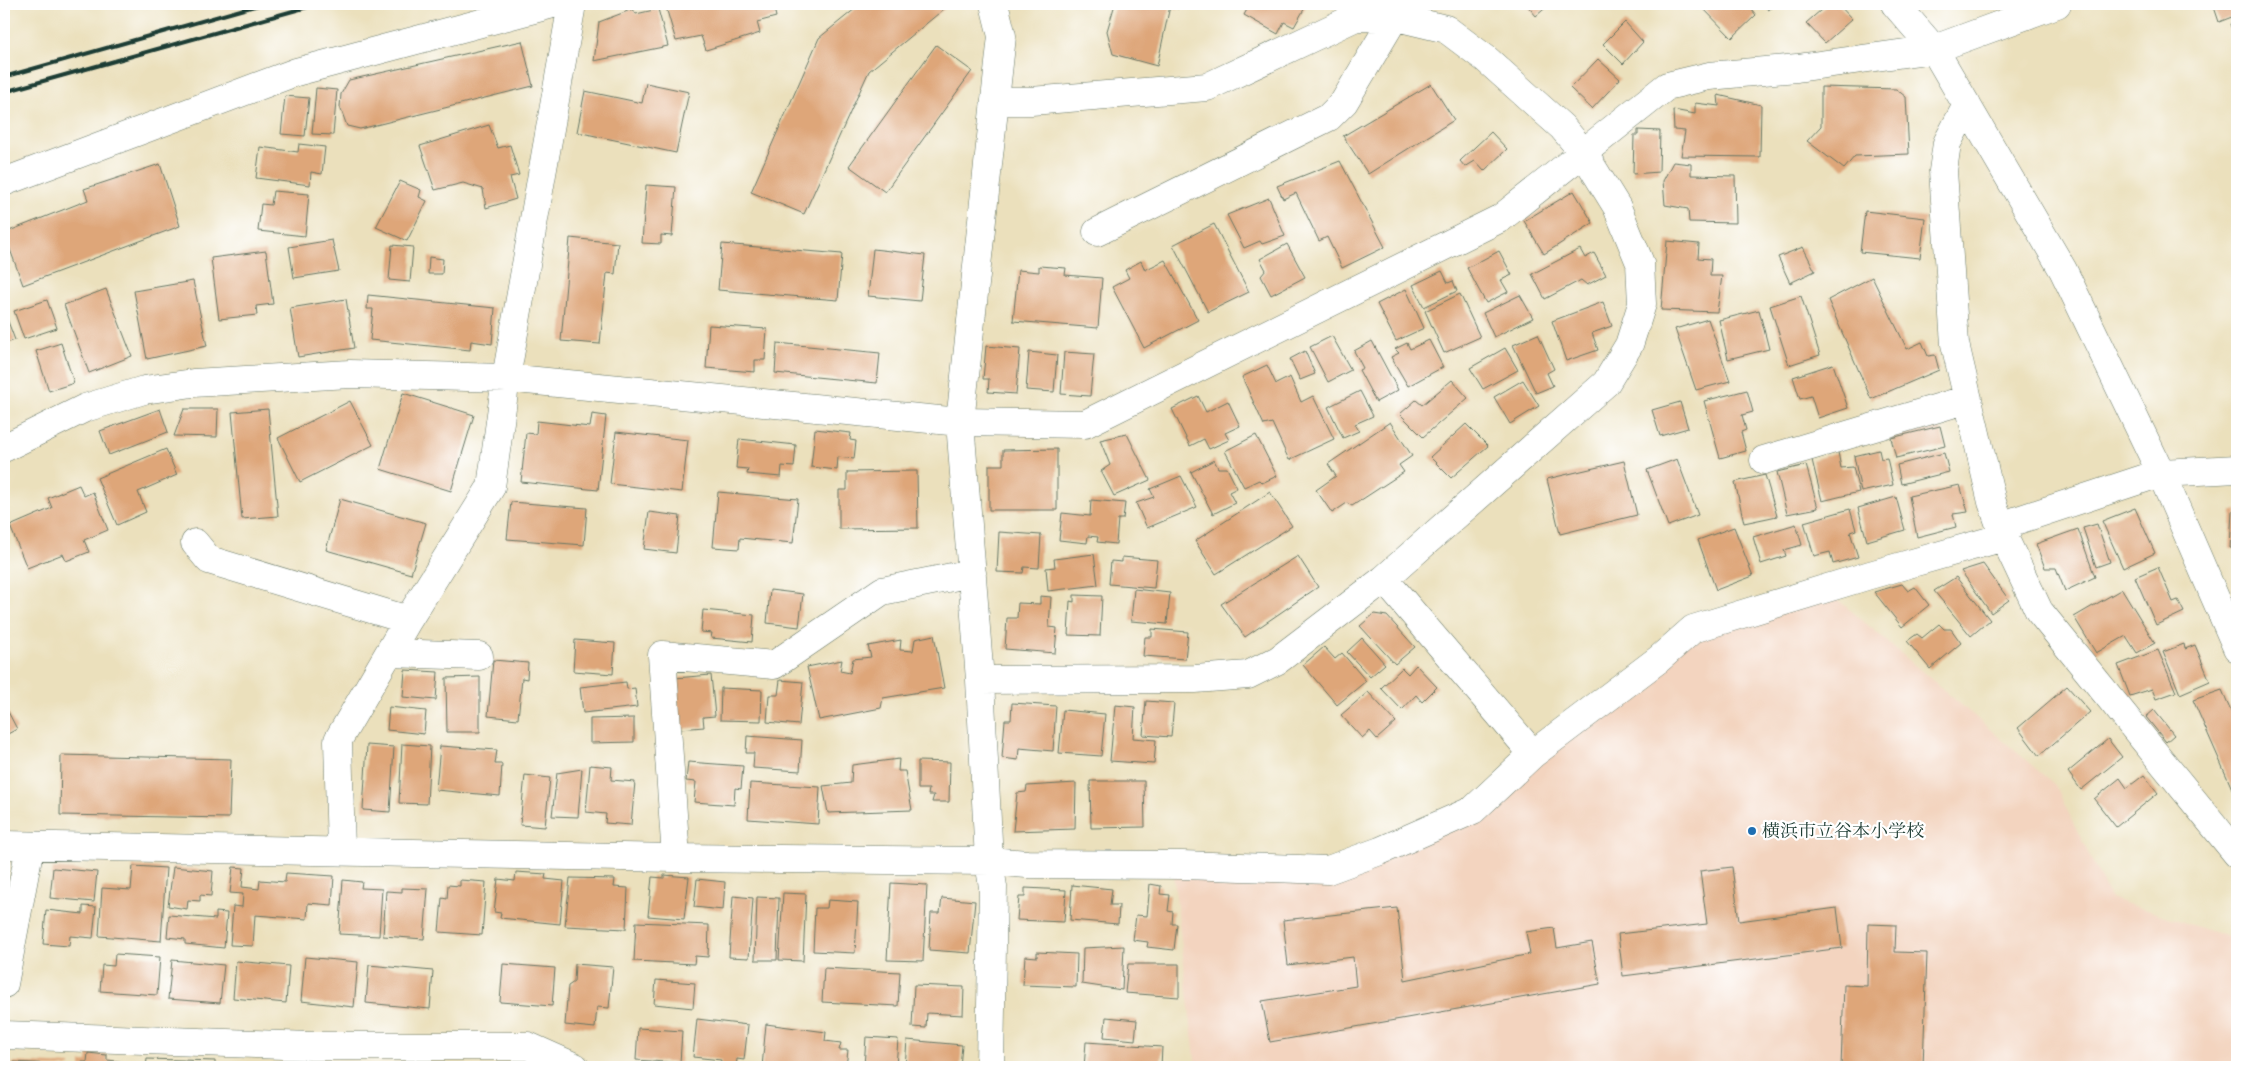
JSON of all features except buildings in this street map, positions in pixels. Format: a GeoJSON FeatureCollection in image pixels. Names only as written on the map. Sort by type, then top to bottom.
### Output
{"type":"FeatureCollection","features":[{"type":"Feature","properties":{"kind":"street"},"geometry":{"type":"LineString","coordinates":[[4,182],[296,72],[553,4]]}},
{"type":"Feature","properties":{"kind":"street"},"geometry":{"type":"LineString","coordinates":[[341,851],[338,740],[408,620],[491,487],[506,378],[572,4]]}},
{"type":"Feature","properties":{"kind":"street"},"geometry":{"type":"LineString","coordinates":[[990,1067],[993,887],[989,861],[980,680],[960,422],[1002,36],[994,4]]}},
{"type":"Feature","properties":{"kind":"street"},"geometry":{"type":"LineString","coordinates":[[1894,4],[1934,49],[2063,270],[2161,473],[2237,648]]}},
{"type":"Feature","properties":{"kind":"street"},"geometry":{"type":"LineString","coordinates":[[4,448],[85,408],[144,390],[193,384],[350,374],[506,378],[960,422],[1085,424],[1501,218],[1667,86],[1709,76],[1796,68],[1934,49],[2057,4]]}},
{"type":"Feature","properties":{"kind":"street"},"geometry":{"type":"LineString","coordinates":[[980,680],[1195,679],[1248,675],[1278,660],[1384,579],[1606,384],[1629,345],[1642,304],[1640,263],[1617,207],[1583,152],[1562,127],[1493,65],[1446,29],[1394,18],[1356,17],[1207,87],[1031,101],[996,101]]}},
{"type":"Feature","properties":{"kind":"street"},"geometry":{"type":"LineString","coordinates":[[1096,232],[1330,117],[1344,102],[1394,18]]}},
{"type":"Feature","properties":{"kind":"street"},"geometry":{"type":"LineString","coordinates":[[1967,105],[1947,143],[1943,171],[1955,344],[1992,502],[2004,537],[2039,611],[2237,854]]}},
{"type":"Feature","properties":{"kind":"street"},"geometry":{"type":"LineString","coordinates":[[1764,460],[1968,399]]}},
{"type":"Feature","properties":{"kind":"street"},"geometry":{"type":"LineString","coordinates":[[4,984],[17,845],[676,858],[989,861],[1028,864],[1182,865],[1328,870],[1380,851],[1473,810],[1533,754],[1659,659],[1692,629],[2004,537],[2012,522],[2161,473],[2237,469]]}},
{"type":"Feature","properties":{"kind":"street"},"geometry":{"type":"LineString","coordinates":[[195,543],[209,560],[408,620]]}},
{"type":"Feature","properties":{"kind":"street"},"geometry":{"type":"LineString","coordinates":[[676,858],[662,655],[774,665],[882,591],[972,573]]}},
{"type":"Feature","properties":{"kind":"street"},"geometry":{"type":"LineString","coordinates":[[1384,579],[1533,754]]}},
{"type":"Feature","properties":{"kind":"street"},"geometry":{"type":"LineString","coordinates":[[390,653],[478,656]]}},
{"type":"Feature","properties":{"kind":"street"},"geometry":{"type":"LineString","coordinates":[[4,1035],[310,1057],[528,1046],[575,1067]]}},
{"type":"Feature","properties":{"kind":"shaded area","name":"横浜市立谷本小学校"},"geometry":{"type":"Polygon","coordinates":[[[1836,598],[2055,785],[2110,898],[2237,940],[2237,1067],[1196,1067],[1173,871],[1328,870],[1473,810],[1693,629],[1836,598]]]}},
{"type":"Feature","properties":{"kind":"railway"},"geometry":{"type":"LineString","coordinates":[[4,77],[262,4]]}},
{"type":"Feature","properties":{"kind":"railway"},"geometry":{"type":"LineString","coordinates":[[4,92],[318,4]]}},
{"type":"Feature","properties":{"kind":"place","name":"横浜市立谷本小学校"},"geometry":{"type":"Point","coordinates":[1752,831]}}]}
